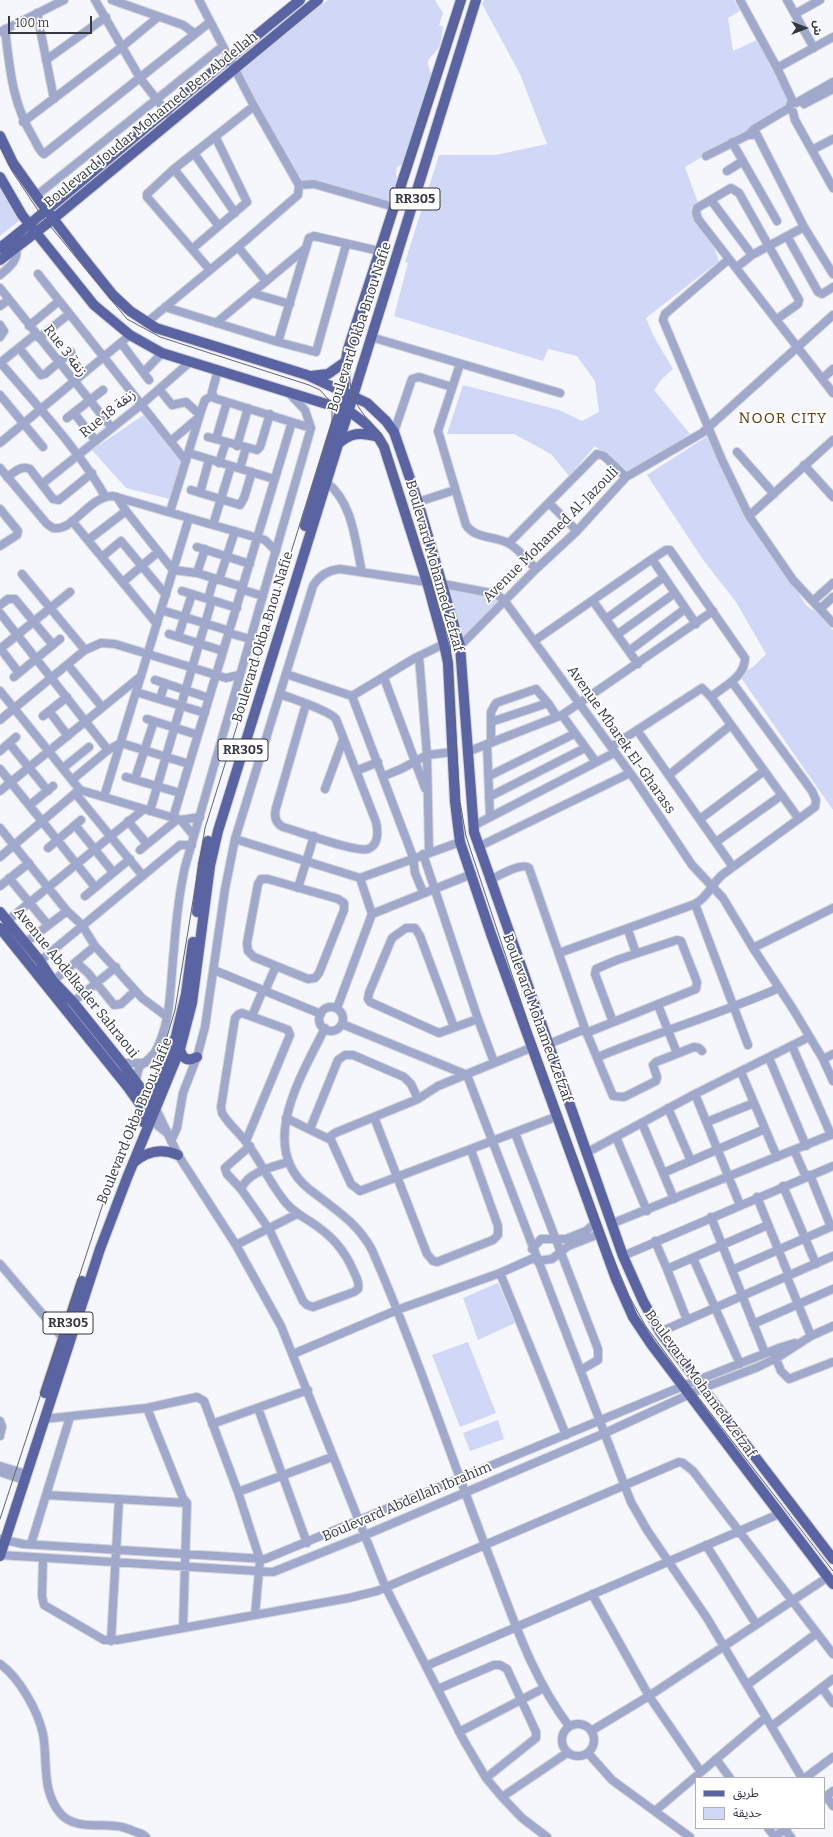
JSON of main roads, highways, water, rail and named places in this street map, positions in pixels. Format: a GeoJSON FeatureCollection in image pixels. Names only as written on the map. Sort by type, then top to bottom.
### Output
{"type":"FeatureCollection","features":[{"type":"Feature","properties":{"kind":"main road","name":"Boulevard Joudar Mohamed Ben Abdellah"},"geometry":{"type":"LineString","coordinates":[[0,248],[32,228],[53,219],[169,115],[229,57],[300,0]]}},
{"type":"Feature","properties":{"kind":"main road","name":"Boulevard Joudar Mohamed Ben Abdellah"},"geometry":{"type":"LineString","coordinates":[[0,260],[16,247],[46,210],[169,115],[234,68],[318,0]]}},
{"type":"Feature","properties":{"kind":"main road","name":"Boulevard Okba Bnou Nafie"},"geometry":{"type":"LineString","coordinates":[[349,395],[345,362],[461,0]]}},
{"type":"Feature","properties":{"kind":"main road","name":"Boulevard Okba Bnou Nafie"},"geometry":{"type":"LineString","coordinates":[[0,1555],[1,1539],[98,1235],[154,1105],[180,1049],[193,997],[210,866],[218,831],[337,446],[349,395],[358,382],[476,0]]}},
{"type":"Feature","properties":{"kind":"main road"},"geometry":{"type":"LineString","coordinates":[[0,136],[13,163],[53,219],[113,295],[130,311],[146,322],[156,328],[177,336],[307,375],[328,374],[345,362]]}},
{"type":"Feature","properties":{"kind":"main road","name":"Boulevard Mohamed Zefzaf"},"geometry":{"type":"LineString","coordinates":[[0,177],[32,228],[94,305],[130,335],[162,353],[311,398],[345,410],[362,420],[378,437],[384,447],[427,582],[448,663],[455,802],[460,842],[491,934],[616,1279],[633,1317],[651,1344],[830,1581]]}},
{"type":"Feature","properties":{"kind":"main road","name":"Boulevard Mohamed Zefzaf"},"geometry":{"type":"LineString","coordinates":[[307,375],[367,403],[386,421],[394,432],[418,502],[460,646],[473,826],[478,847],[549,1044],[611,1224],[642,1301],[660,1332],[833,1559]]}},
{"type":"Feature","properties":{"kind":"main road"},"geometry":{"type":"LineString","coordinates":[[358,382],[359,394],[367,403]]}},
{"type":"Feature","properties":{"kind":"main road","name":"Boulevard Okba Bnou Nafie"},"geometry":{"type":"LineString","coordinates":[[154,1105],[172,1050],[183,1008],[203,864],[210,836],[345,410]]}},
{"type":"Feature","properties":{"kind":"main road"},"geometry":{"type":"LineString","coordinates":[[337,446],[348,436],[355,434],[362,433],[378,437]]}},
{"type":"Feature","properties":{"kind":"main road","name":"Avenue Abdelkader Sahraoui"},"geometry":{"type":"LineString","coordinates":[[0,912],[4,924],[149,1117]]}},
{"type":"Feature","properties":{"kind":"main road","name":"Avenue Abdelkader Sahraoui"},"geometry":{"type":"LineString","coordinates":[[4,924],[25,943],[40,961],[53,980],[73,1002],[136,1080],[154,1105]]}},
{"type":"Feature","properties":{"kind":"main road"},"geometry":{"type":"LineString","coordinates":[[180,1049],[182,1056],[186,1060],[191,1060],[197,1057]]}},
{"type":"Feature","properties":{"kind":"main road","name":"Boulevard Okba Bnou Nafie"},"geometry":{"type":"LineString","coordinates":[[22,1477],[44,1419],[65,1342],[149,1117]]}},
{"type":"Feature","properties":{"kind":"main road"},"geometry":{"type":"LineString","coordinates":[[133,1163],[142,1156],[152,1152],[162,1151],[178,1155]]}},
{"type":"Feature","properties":{"kind":"tram line"},"geometry":{"type":"LineString","coordinates":[[465,0],[402,192],[351,357],[350,383],[352,393],[361,411],[384,438],[450,643],[460,802],[466,836],[532,1035],[610,1250],[629,1296],[645,1325],[688,1384],[833,1571]]}},
{"type":"Feature","properties":{"kind":"tram line"},"geometry":{"type":"LineString","coordinates":[[0,147],[12,171],[41,215],[127,319],[160,337],[309,385],[320,390],[329,400],[332,410],[332,421],[205,828],[175,1010],[155,1077],[110,1182],[0,1519]]}},
{"type":"Feature","properties":{"kind":"district","name":"NOOR CITY"},"geometry":{"type":"Point","coordinates":[783,419]}}]}
